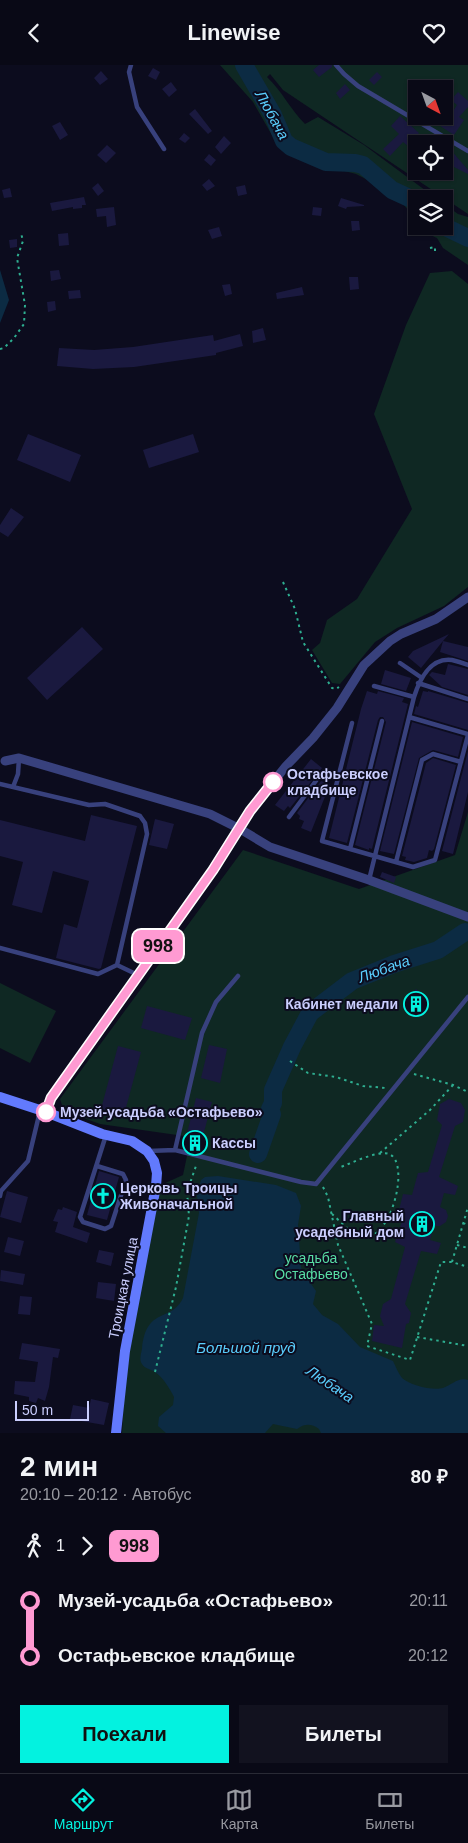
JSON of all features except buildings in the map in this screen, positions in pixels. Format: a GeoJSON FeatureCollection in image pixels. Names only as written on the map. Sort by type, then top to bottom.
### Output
{"type":"FeatureCollection","features":[{"type":"Feature","properties":{"kind":"street"},"geometry":{"type":"LineString","coordinates":[[43,1111],[240,829],[250,811],[313,738],[336,708],[364,665],[372,656],[401,634],[436,619],[468,597]]}},
{"type":"Feature","properties":{"kind":"street"},"geometry":{"type":"LineString","coordinates":[[5,761],[19,757],[210,814],[270,847],[370,880],[468,917]]}},
{"type":"Feature","properties":{"kind":"street"},"geometry":{"type":"LineString","coordinates":[[0,1097],[106,1135],[132,1141],[147,1151]]}},
{"type":"Feature","properties":{"kind":"street","name":"Троицкая улица"},"geometry":{"type":"LineString","coordinates":[[116,1433],[125,1351],[156,1186],[156,1167],[147,1151]]}},
{"type":"Feature","properties":{"kind":"lane"},"geometry":{"type":"LineString","coordinates":[[131,65],[130,72],[137,107],[164,149]]}},
{"type":"Feature","properties":{"kind":"lane"},"geometry":{"type":"LineString","coordinates":[[336,65],[358,86],[468,151]]}},
{"type":"Feature","properties":{"kind":"lane"},"geometry":{"type":"LineString","coordinates":[[370,880],[418,683],[428,669],[437,663],[451,660],[468,665]]}},
{"type":"Feature","properties":{"kind":"lane"},"geometry":{"type":"LineString","coordinates":[[400,663],[422,678]]}},
{"type":"Feature","properties":{"kind":"lane"},"geometry":{"type":"LineString","coordinates":[[418,683],[468,699]]}},
{"type":"Feature","properties":{"kind":"lane"},"geometry":{"type":"LineString","coordinates":[[374,685],[414,697]]}},
{"type":"Feature","properties":{"kind":"lane"},"geometry":{"type":"LineString","coordinates":[[352,723],[322,841],[413,867],[435,861],[468,734],[409,717]]}},
{"type":"Feature","properties":{"kind":"lane"},"geometry":{"type":"LineString","coordinates":[[350,849],[382,721]]}},
{"type":"Feature","properties":{"kind":"lane"},"geometry":{"type":"LineString","coordinates":[[396,863],[422,760],[433,754],[461,761]]}},
{"type":"Feature","properties":{"kind":"lane"},"geometry":{"type":"LineString","coordinates":[[13,787],[18,774],[19,757]]}},
{"type":"Feature","properties":{"kind":"lane"},"geometry":{"type":"LineString","coordinates":[[289,817],[321,775],[338,779]]}},
{"type":"Feature","properties":{"kind":"lane"},"geometry":{"type":"LineString","coordinates":[[0,784],[89,805],[105,804],[140,816],[145,823],[147,834],[116,965]]}},
{"type":"Feature","properties":{"kind":"lane"},"geometry":{"type":"LineString","coordinates":[[0,948],[98,974],[116,965]]}},
{"type":"Feature","properties":{"kind":"lane"},"geometry":{"type":"LineString","coordinates":[[116,965],[138,975]]}},
{"type":"Feature","properties":{"kind":"lane"},"geometry":{"type":"LineString","coordinates":[[175,1150],[202,1033],[216,1002],[238,976]]}},
{"type":"Feature","properties":{"kind":"lane"},"geometry":{"type":"LineString","coordinates":[[147,1151],[175,1150],[301,1182],[316,1184],[468,997]]}},
{"type":"Feature","properties":{"kind":"lane"},"geometry":{"type":"LineString","coordinates":[[0,1196],[1,1191],[28,1161],[43,1111]]}},
{"type":"Feature","properties":{"kind":"lane"},"geometry":{"type":"LineString","coordinates":[[97,1166],[123,1174],[126,1180],[111,1226],[105,1229],[83,1222],[80,1217],[106,1135]]}},
{"type":"Feature","properties":{"kind":"path"},"geometry":{"type":"LineString","coordinates":[[0,349],[4,348],[24,323],[25,305],[18,258],[23,241],[22,233]]}},
{"type":"Feature","properties":{"kind":"path"},"geometry":{"type":"LineString","coordinates":[[430,248],[435,247],[435,253]]}},
{"type":"Feature","properties":{"kind":"path"},"geometry":{"type":"LineString","coordinates":[[283,583],[295,609],[304,642],[332,688],[336,689],[341,685]]}},
{"type":"Feature","properties":{"kind":"path"},"geometry":{"type":"LineString","coordinates":[[290,1061],[308,1073],[336,1077],[363,1086],[393,1089]]}},
{"type":"Feature","properties":{"kind":"path"},"geometry":{"type":"LineString","coordinates":[[406,1072],[453,1085],[468,1093]]}},
{"type":"Feature","properties":{"kind":"path"},"geometry":{"type":"LineString","coordinates":[[333,1169],[380,1153],[430,1110],[453,1085]]}},
{"type":"Feature","properties":{"kind":"path"},"geometry":{"type":"LineString","coordinates":[[332,1214],[360,1237],[368,1237],[380,1230],[394,1205],[399,1176],[394,1157],[389,1154],[380,1153]]}},
{"type":"Feature","properties":{"kind":"path"},"geometry":{"type":"LineString","coordinates":[[155,1372],[170,1311],[189,1215],[187,1192],[199,1155]]}},
{"type":"Feature","properties":{"kind":"path"},"geometry":{"type":"LineString","coordinates":[[316,1184],[324,1188],[332,1214],[338,1245],[372,1324],[367,1346],[410,1360],[440,1262],[452,1262],[468,1267]]}},
{"type":"Feature","properties":{"kind":"path"},"geometry":{"type":"LineString","coordinates":[[452,1262],[468,1207]]}},
{"type":"Feature","properties":{"kind":"path"},"geometry":{"type":"LineString","coordinates":[[463,1223],[468,1225]]}},
{"type":"Feature","properties":{"kind":"path"},"geometry":{"type":"LineString","coordinates":[[457,1245],[468,1248]]}},
{"type":"Feature","properties":{"kind":"path"},"geometry":{"type":"LineString","coordinates":[[417,1337],[468,1346]]}},
{"type":"Feature","properties":{"kind":"green space"},"geometry":{"type":"Polygon","coordinates":[[[220,65],[468,65],[468,214],[453,204],[453,190],[432,190],[417,180],[453,180],[453,135],[408,135],[408,174],[283,90],[270,74],[267,77],[305,124],[318,117],[364,145],[408,178],[408,180],[411,180],[425,190],[408,190],[408,210],[382,187],[356,174],[298,159],[277,144],[253,102],[220,65]]]}},
{"type":"Feature","properties":{"kind":"green space"},"geometry":{"type":"Polygon","coordinates":[[[453,210],[468,217],[468,265],[443,248],[437,238],[430,235],[453,235],[453,210]]]}},
{"type":"Feature","properties":{"kind":"green space"},"geometry":{"type":"Polygon","coordinates":[[[452,271],[468,284],[468,587],[444,606],[397,628],[375,642],[340,684],[332,683],[312,650],[320,643],[327,620],[357,599],[412,509],[374,414],[406,325],[430,273],[452,271]]]}},
{"type":"Feature","properties":{"kind":"green space","name":"усадьба Остафьево"},"geometry":{"type":"Polygon","coordinates":[[[468,812],[468,1433],[122,1433],[125,1383],[134,1323],[161,1185],[183,1175],[191,1137],[100,1124],[64,1111],[60,1099],[243,850],[359,889],[455,855],[468,812]]]}},
{"type":"Feature","properties":{"kind":"green space"},"geometry":{"type":"Polygon","coordinates":[[[0,983],[56,1011],[30,1063],[0,1048],[0,983]]]}},
{"type":"Feature","properties":{"kind":"water"},"geometry":{"type":"Polygon","coordinates":[[[0,270],[9,300],[0,323],[0,270]]]}},
{"type":"Feature","properties":{"kind":"water","name":"Большой пруд"},"geometry":{"type":"Polygon","coordinates":[[[218,1176],[276,1185],[296,1193],[301,1206],[298,1225],[301,1267],[316,1291],[313,1304],[322,1315],[338,1324],[360,1347],[393,1361],[405,1381],[427,1388],[439,1389],[458,1380],[468,1380],[468,1433],[321,1433],[319,1429],[310,1425],[297,1429],[273,1424],[265,1433],[166,1433],[158,1426],[159,1417],[173,1405],[174,1397],[161,1377],[145,1367],[141,1362],[140,1357],[144,1335],[148,1326],[178,1306],[183,1298],[199,1213],[197,1196],[201,1180],[205,1177],[218,1176]]]}},
{"type":"Feature","properties":{"kind":"waterway","name":"Любача"},"geometry":{"type":"LineString","coordinates":[[244,65],[273,115],[284,141],[291,147],[326,162],[363,165],[392,190],[408,197]]}},
{"type":"Feature","properties":{"kind":"waterway","name":"Любача"},"geometry":{"type":"LineString","coordinates":[[453,231],[468,238]]}},
{"type":"Feature","properties":{"kind":"waterway","name":"Любача"},"geometry":{"type":"LineString","coordinates":[[258,1154],[272,1114],[270,1109],[273,1103],[273,1090],[310,1013],[352,981],[394,964],[438,950],[465,932]]}},
{"type":"Feature","properties":{"kind":"bus line","name":"998"},"geometry":{"type":"LineString","coordinates":[[46,1112],[51,1098],[213,870],[250,811],[273,782]]}},
{"type":"Feature","properties":{"kind":"place","name":"Остафьевское кладбище"},"geometry":{"type":"Point","coordinates":[273,782]}},
{"type":"Feature","properties":{"kind":"place","name":"Кабинет медали"},"geometry":{"type":"Point","coordinates":[416,1004]}},
{"type":"Feature","properties":{"kind":"place","name":"Музей-усадьба «Остафьево»"},"geometry":{"type":"Point","coordinates":[46,1112]}},
{"type":"Feature","properties":{"kind":"place","name":"Кассы"},"geometry":{"type":"Point","coordinates":[195,1143]}},
{"type":"Feature","properties":{"kind":"place","name":"Церковь Троицы Живоначальной"},"geometry":{"type":"Point","coordinates":[103,1196]}},
{"type":"Feature","properties":{"kind":"place","name":"Главный усадебный дом"},"geometry":{"type":"Point","coordinates":[422,1224]}}]}
